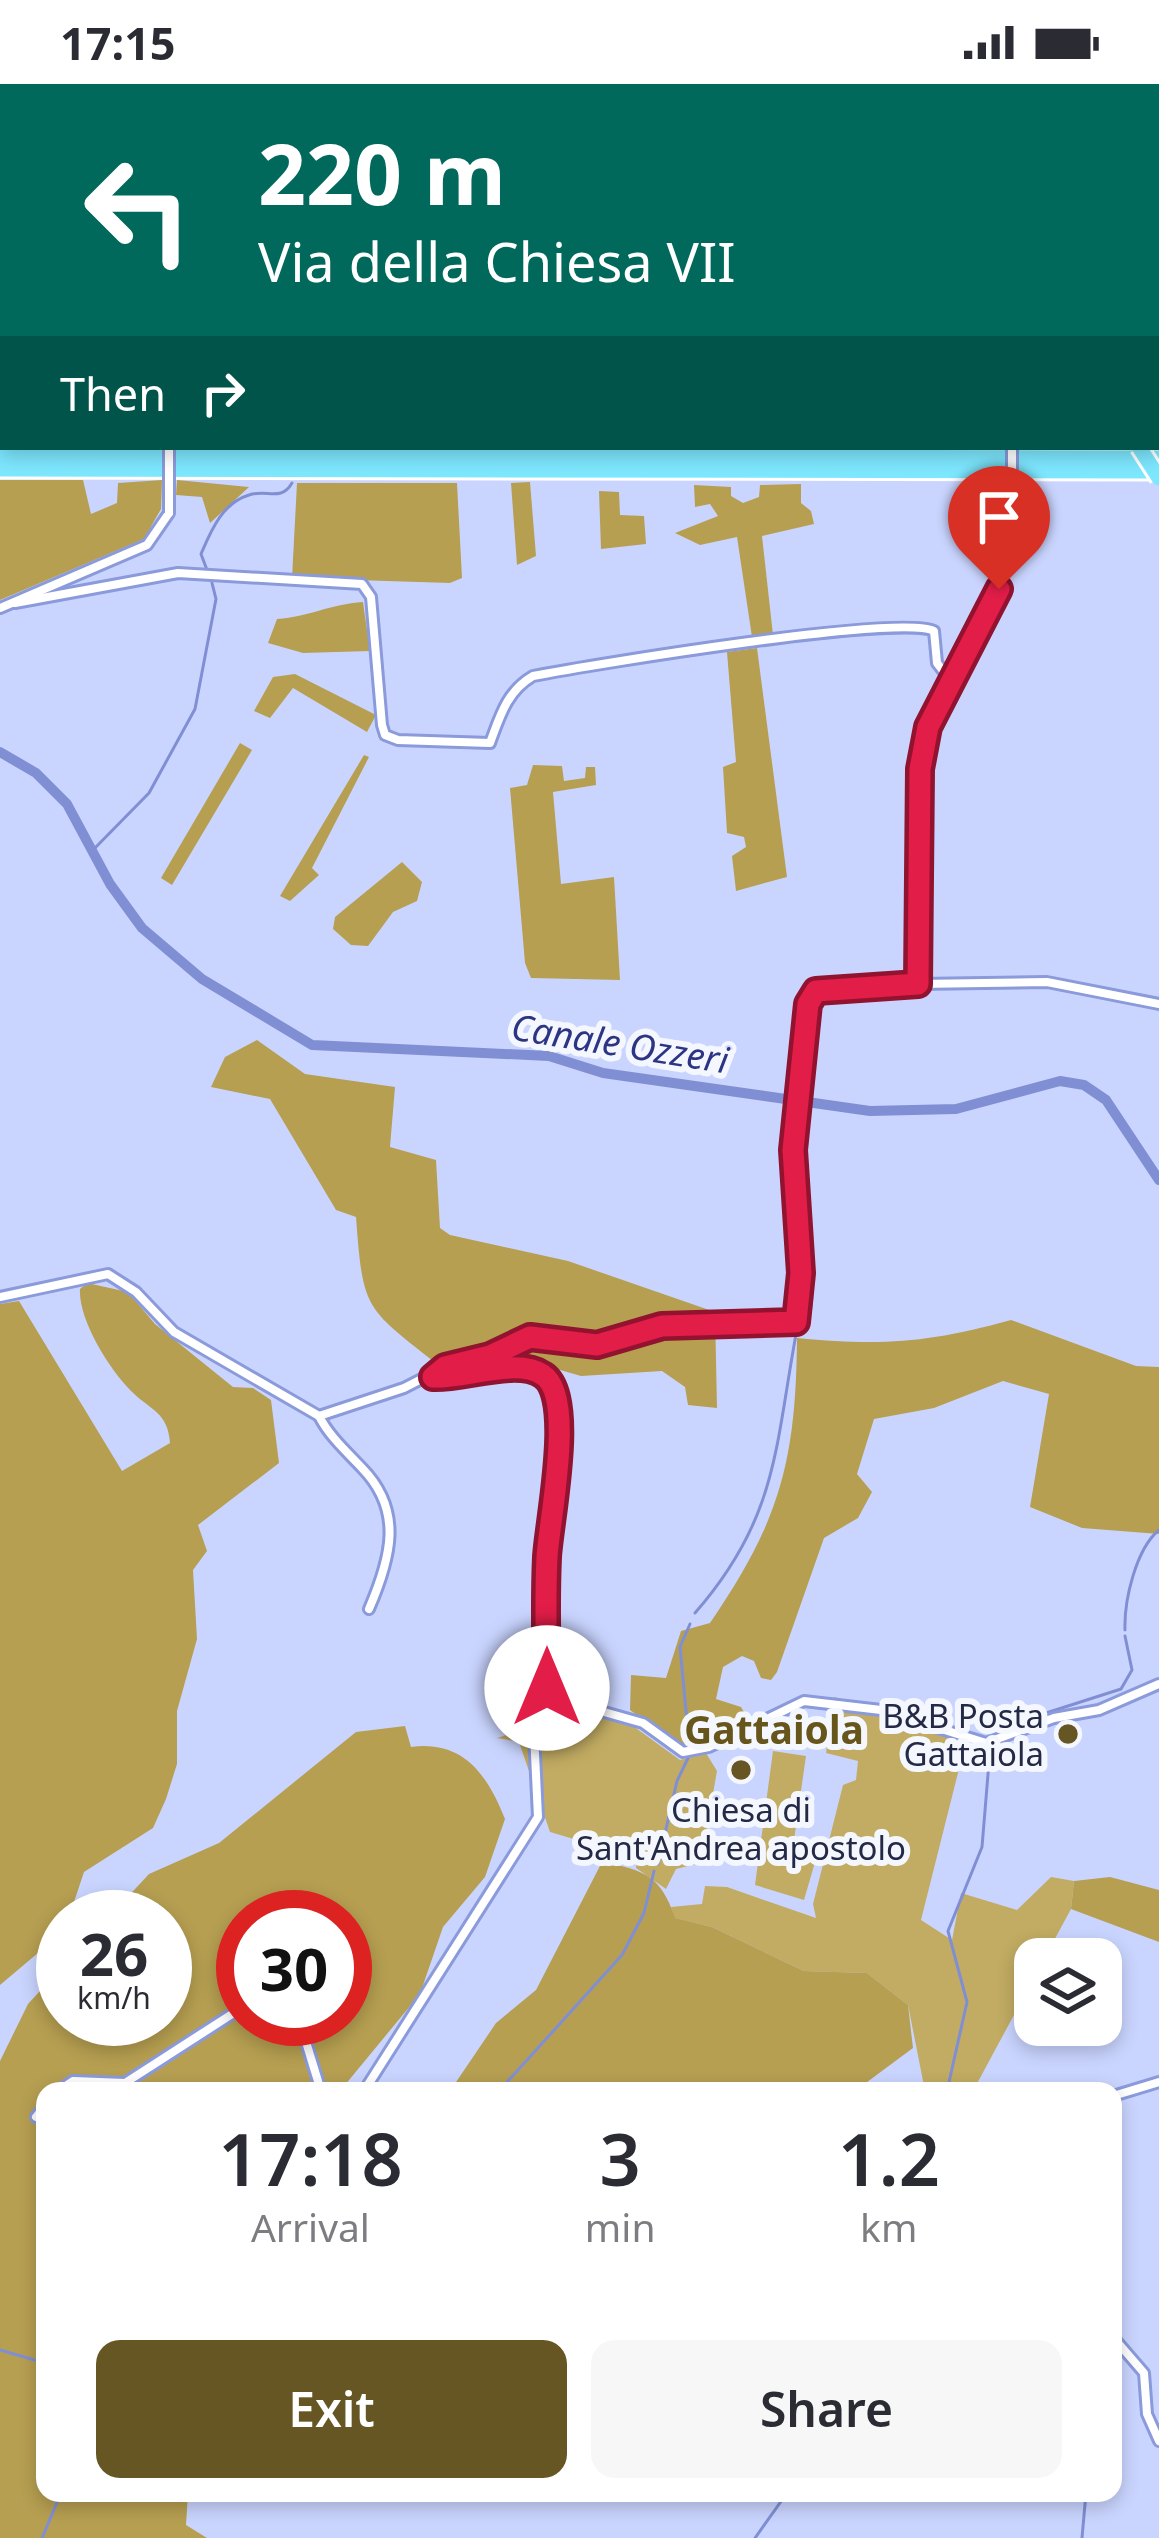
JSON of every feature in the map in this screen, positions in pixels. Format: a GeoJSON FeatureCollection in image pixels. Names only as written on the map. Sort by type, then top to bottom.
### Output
{"type":"FeatureCollection","features":[{"type":"Feature","properties":{"kind":"highway"},"geometry":{"type":"LineString","coordinates":[[756,458],[841,450]]}},
{"type":"Feature","properties":{"kind":"highway"},"geometry":{"type":"LineString","coordinates":[[0,455],[756,458],[1158,451]]}},
{"type":"Feature","properties":{"kind":"highway"},"geometry":{"type":"LineString","coordinates":[[0,469],[1159,474]]}},
{"type":"Feature","properties":{"kind":"street"},"geometry":{"type":"LineString","coordinates":[[0,608],[148,544],[169,513],[170,450]]}},
{"type":"Feature","properties":{"kind":"street"},"geometry":{"type":"LineString","coordinates":[[918,984],[920,769],[928,727],[999,589],[1012,505],[1012,450]]}},
{"type":"Feature","properties":{"kind":"street"},"geometry":{"type":"LineString","coordinates":[[15,603],[178,573],[362,584],[371,597],[382,725],[385,735],[398,740],[490,743],[518,684],[533,676],[864,628],[924,626],[934,632],[937,663],[952,681]]}},
{"type":"Feature","properties":{"kind":"street"},"geometry":{"type":"LineString","coordinates":[[433,1377],[445,1367],[490,1356],[530,1337],[597,1345],[662,1326],[796,1322],[801,1273],[793,1150],[808,1004],[816,991],[1047,982],[1159,1004]]}},
{"type":"Feature","properties":{"kind":"street"},"geometry":{"type":"LineString","coordinates":[[0,1297],[108,1274],[136,1292],[174,1332],[319,1416],[387,1498],[387,1569],[369,1609]]}},
{"type":"Feature","properties":{"kind":"street"},"geometry":{"type":"LineString","coordinates":[[319,1416],[433,1377],[525,1369],[543,1375],[554,1387],[559,1445],[547,1556],[548,1693],[533,1712],[538,1817],[370,2082]]}},
{"type":"Feature","properties":{"kind":"street"},"geometry":{"type":"LineString","coordinates":[[548,1693],[643,1723],[682,1752],[709,1748],[804,1701],[880,1711],[970,1741],[998,1742],[1159,1684]]}},
{"type":"Feature","properties":{"kind":"street"},"geometry":{"type":"LineString","coordinates":[[127,2082],[216,2024]]}},
{"type":"Feature","properties":{"kind":"street"},"geometry":{"type":"LineString","coordinates":[[307,2046],[318,2082]]}},
{"type":"Feature","properties":{"kind":"street"},"geometry":{"type":"LineString","coordinates":[[1122,2093],[1159,2082]]}},
{"type":"Feature","properties":{"kind":"street"},"geometry":{"type":"LineString","coordinates":[[1122,2347],[1144,2373],[1147,2414],[1159,2440]]}},
{"type":"Feature","properties":{"kind":"shaded area"},"geometry":{"type":"Polygon","coordinates":[[[0,480],[83,480],[91,514],[117,503],[118,483],[162,480],[161,509],[144,539],[0,600],[0,480]]]}},
{"type":"Feature","properties":{"kind":"shaded area"},"geometry":{"type":"Polygon","coordinates":[[[177,480],[249,487],[210,523],[202,497],[176,495],[177,480]]]}},
{"type":"Feature","properties":{"kind":"shaded area"},"geometry":{"type":"Polygon","coordinates":[[[530,482],[536,556],[517,565],[511,483],[530,482]]]}},
{"type":"Feature","properties":{"kind":"shaded area"},"geometry":{"type":"Polygon","coordinates":[[[297,483],[457,483],[462,578],[450,583],[292,578],[297,483]]]}},
{"type":"Feature","properties":{"kind":"shaded area"},"geometry":{"type":"Polygon","coordinates":[[[801,484],[801,503],[811,511],[814,524],[762,536],[773,635],[752,637],[737,537],[700,545],[675,533],[718,516],[710,504],[695,507],[694,485],[731,487],[731,496],[743,503],[759,497],[760,485],[801,484]]]}},
{"type":"Feature","properties":{"kind":"shaded area"},"geometry":{"type":"Polygon","coordinates":[[[599,491],[619,492],[620,515],[644,516],[646,544],[601,549],[599,491]]]}},
{"type":"Feature","properties":{"kind":"shaded area"},"geometry":{"type":"Polygon","coordinates":[[[363,602],[370,651],[303,653],[268,643],[277,619],[363,602]]]}},
{"type":"Feature","properties":{"kind":"shaded area"},"geometry":{"type":"Polygon","coordinates":[[[757,648],[787,877],[736,891],[732,856],[746,847],[744,837],[727,833],[723,767],[736,762],[727,652],[757,648]]]}},
{"type":"Feature","properties":{"kind":"shaded area"},"geometry":{"type":"Polygon","coordinates":[[[295,674],[376,715],[367,732],[293,688],[270,718],[254,711],[273,677],[295,674]]]}},
{"type":"Feature","properties":{"kind":"shaded area"},"geometry":{"type":"Polygon","coordinates":[[[240,743],[252,750],[172,885],[161,878],[240,743]]]}},
{"type":"Feature","properties":{"kind":"shaded area"},"geometry":{"type":"Polygon","coordinates":[[[364,755],[369,757],[312,868],[319,875],[290,901],[280,896],[364,755]]]}},
{"type":"Feature","properties":{"kind":"shaded area"},"geometry":{"type":"Polygon","coordinates":[[[533,765],[562,766],[564,781],[585,778],[586,767],[595,767],[596,785],[553,792],[561,884],[614,877],[620,980],[531,978],[525,963],[510,788],[527,785],[533,765]]]}},
{"type":"Feature","properties":{"kind":"shaded area"},"geometry":{"type":"Polygon","coordinates":[[[402,862],[422,882],[417,901],[393,912],[368,946],[351,945],[333,929],[335,917],[402,862]]]}},
{"type":"Feature","properties":{"kind":"shaded area"},"geometry":{"type":"Polygon","coordinates":[[[257,1040],[305,1074],[395,1087],[390,1147],[436,1160],[440,1228],[450,1235],[568,1261],[715,1312],[717,1408],[688,1405],[685,1387],[662,1371],[581,1376],[494,1351],[437,1364],[413,1345],[372,1304],[361,1272],[356,1217],[336,1210],[270,1099],[211,1087],[225,1057],[257,1040]]]}},
{"type":"Feature","properties":{"kind":"shaded area"},"geometry":{"type":"Polygon","coordinates":[[[87,1283],[128,1292],[155,1324],[233,1387],[253,1388],[271,1400],[279,1463],[198,1525],[207,1551],[193,1570],[197,1639],[177,1711],[177,1764],[153,1828],[84,1872],[78,1890],[36,1890],[36,1955],[0,1985],[0,1304],[19,1301],[122,1471],[170,1443],[162,1418],[122,1382],[96,1343],[80,1289],[87,1283]]]}},
{"type":"Feature","properties":{"kind":"shaded area"},"geometry":{"type":"Polygon","coordinates":[[[1011,1320],[1136,1366],[1159,1367],[1159,1534],[1082,1528],[1030,1507],[1049,1394],[1003,1381],[934,1408],[874,1419],[857,1474],[872,1492],[858,1518],[824,1538],[777,1672],[771,1680],[761,1678],[754,1661],[742,1656],[723,1667],[716,1699],[741,1707],[748,1719],[683,1749],[630,1710],[631,1675],[666,1678],[681,1631],[710,1623],[768,1520],[793,1420],[797,1338],[905,1341],[1011,1320]]]}},
{"type":"Feature","properties":{"kind":"shaded area"},"geometry":{"type":"Polygon","coordinates":[[[834,1697],[975,1738],[995,1737],[993,1755],[963,1753],[921,1920],[952,1940],[961,1893],[1017,1910],[1051,1877],[1074,1881],[1071,1909],[1055,1938],[1014,1938],[1014,2015],[978,2082],[923,2082],[908,2005],[867,1973],[804,1971],[712,1927],[674,1918],[671,1907],[702,1904],[705,1886],[727,1887],[816,1918],[813,1904],[843,1785],[856,1780],[858,1761],[826,1753],[834,1697]]]}},
{"type":"Feature","properties":{"kind":"shaded area"},"geometry":{"type":"Polygon","coordinates":[[[547,1704],[633,1726],[680,1760],[706,1753],[717,1771],[705,1839],[708,1861],[676,1869],[666,1889],[636,1868],[637,1858],[550,1832],[519,1742],[497,1738],[512,1733],[547,1704]]]}},
{"type":"Feature","properties":{"kind":"shaded area"},"geometry":{"type":"Polygon","coordinates":[[[405,1726],[411,1747],[430,1746],[460,1755],[482,1775],[505,1819],[485,1877],[443,1927],[420,1994],[347,2082],[36,2082],[36,2502],[187,2502],[186,2525],[207,2538],[0,2538],[0,2061],[36,1995],[36,2046],[192,2046],[192,1890],[134,1890],[149,1874],[219,1843],[356,1732],[405,1726]]]}},
{"type":"Feature","properties":{"kind":"shaded area"},"geometry":{"type":"Polygon","coordinates":[[[773,1751],[806,1756],[794,1840],[820,1845],[804,1900],[755,1885],[773,1751]]]}},
{"type":"Feature","properties":{"kind":"shaded area"},"geometry":{"type":"Polygon","coordinates":[[[602,1862],[649,1877],[664,1893],[675,1918],[712,1927],[804,1971],[867,1973],[908,2005],[913,2048],[867,2082],[456,2082],[496,2023],[536,1990],[602,1862]]]}},
{"type":"Feature","properties":{"kind":"shaded area"},"geometry":{"type":"Polygon","coordinates":[[[1110,1877],[1159,1890],[1159,1942],[1071,1909],[1074,1881],[1110,1877]]]}},
{"type":"Feature","properties":{"kind":"waterway"},"geometry":{"type":"LineString","coordinates":[[207,570],[201,554],[225,511],[240,499],[278,494],[292,483]]}},
{"type":"Feature","properties":{"kind":"waterway"},"geometry":{"type":"LineString","coordinates":[[92,851],[149,793],[195,709],[216,599],[212,583]]}},
{"type":"Feature","properties":{"kind":"waterway","name":"Canale Ozzeri"},"geometry":{"type":"LineString","coordinates":[[0,752],[36,773],[67,804],[110,884],[142,928],[202,979],[312,1045],[549,1056],[603,1073],[870,1111],[956,1109],[1060,1081],[1084,1085],[1106,1100],[1159,1180]]}},
{"type":"Feature","properties":{"kind":"waterway"},"geometry":{"type":"LineString","coordinates":[[807,1104],[809,1321]]}},
{"type":"Feature","properties":{"kind":"waterway"},"geometry":{"type":"LineString","coordinates":[[695,1613],[723,1578],[758,1512],[777,1445],[797,1329]]}},
{"type":"Feature","properties":{"kind":"waterway"},"geometry":{"type":"LineString","coordinates":[[1125,1630],[1133,1576],[1144,1549],[1159,1530]]}},
{"type":"Feature","properties":{"kind":"waterway"},"geometry":{"type":"LineString","coordinates":[[689,1743],[680,1647],[690,1624]]}},
{"type":"Feature","properties":{"kind":"waterway"},"geometry":{"type":"LineString","coordinates":[[998,1735],[1015,1723],[1121,1689],[1132,1670],[1125,1636]]}},
{"type":"Feature","properties":{"kind":"waterway"},"geometry":{"type":"LineString","coordinates":[[949,2082],[967,2002],[948,1931],[982,1847],[990,1750]]}},
{"type":"Feature","properties":{"kind":"waterway"},"geometry":{"type":"LineString","coordinates":[[658,1864],[677,1781],[690,1754]]}},
{"type":"Feature","properties":{"kind":"waterway"},"geometry":{"type":"LineString","coordinates":[[507,2082],[622,1955],[644,1913],[654,1871]]}},
{"type":"Feature","properties":{"kind":"waterway"},"geometry":{"type":"LineString","coordinates":[[0,2350],[36,2360]]}},
{"type":"Feature","properties":{"kind":"waterway"},"geometry":{"type":"LineString","coordinates":[[42,2538],[57,2502]]}},
{"type":"Feature","properties":{"kind":"waterway"},"geometry":{"type":"LineString","coordinates":[[755,2538],[781,2502]]}},
{"type":"Feature","properties":{"kind":"waterway"},"geometry":{"type":"LineString","coordinates":[[1082,2538],[1085,2502]]}},
{"type":"Feature","properties":{"kind":"place","name":"B&B Posta Gattaiola"},"geometry":{"type":"Point","coordinates":[1068,1734]}},
{"type":"Feature","properties":{"kind":"place","name":"Chiesa di Sant'Andrea apostolo"},"geometry":{"type":"Point","coordinates":[741,1770]}},
{"type":"Feature","properties":{"kind":"district","name":"Gattaiola"},"geometry":{"type":"Point","coordinates":[774,1728]}},
{"type":"Feature","properties":{"kind":"route"},"geometry":{"type":"LineString","coordinates":[[547,1688],[547,1556],[559,1445],[554,1387],[543,1375],[525,1369],[433,1377],[445,1367],[490,1356],[530,1337],[597,1345],[662,1326],[796,1322],[801,1273],[793,1150],[808,1004],[816,991],[834,987],[918,984],[920,769],[928,727],[999,589]]}}]}
